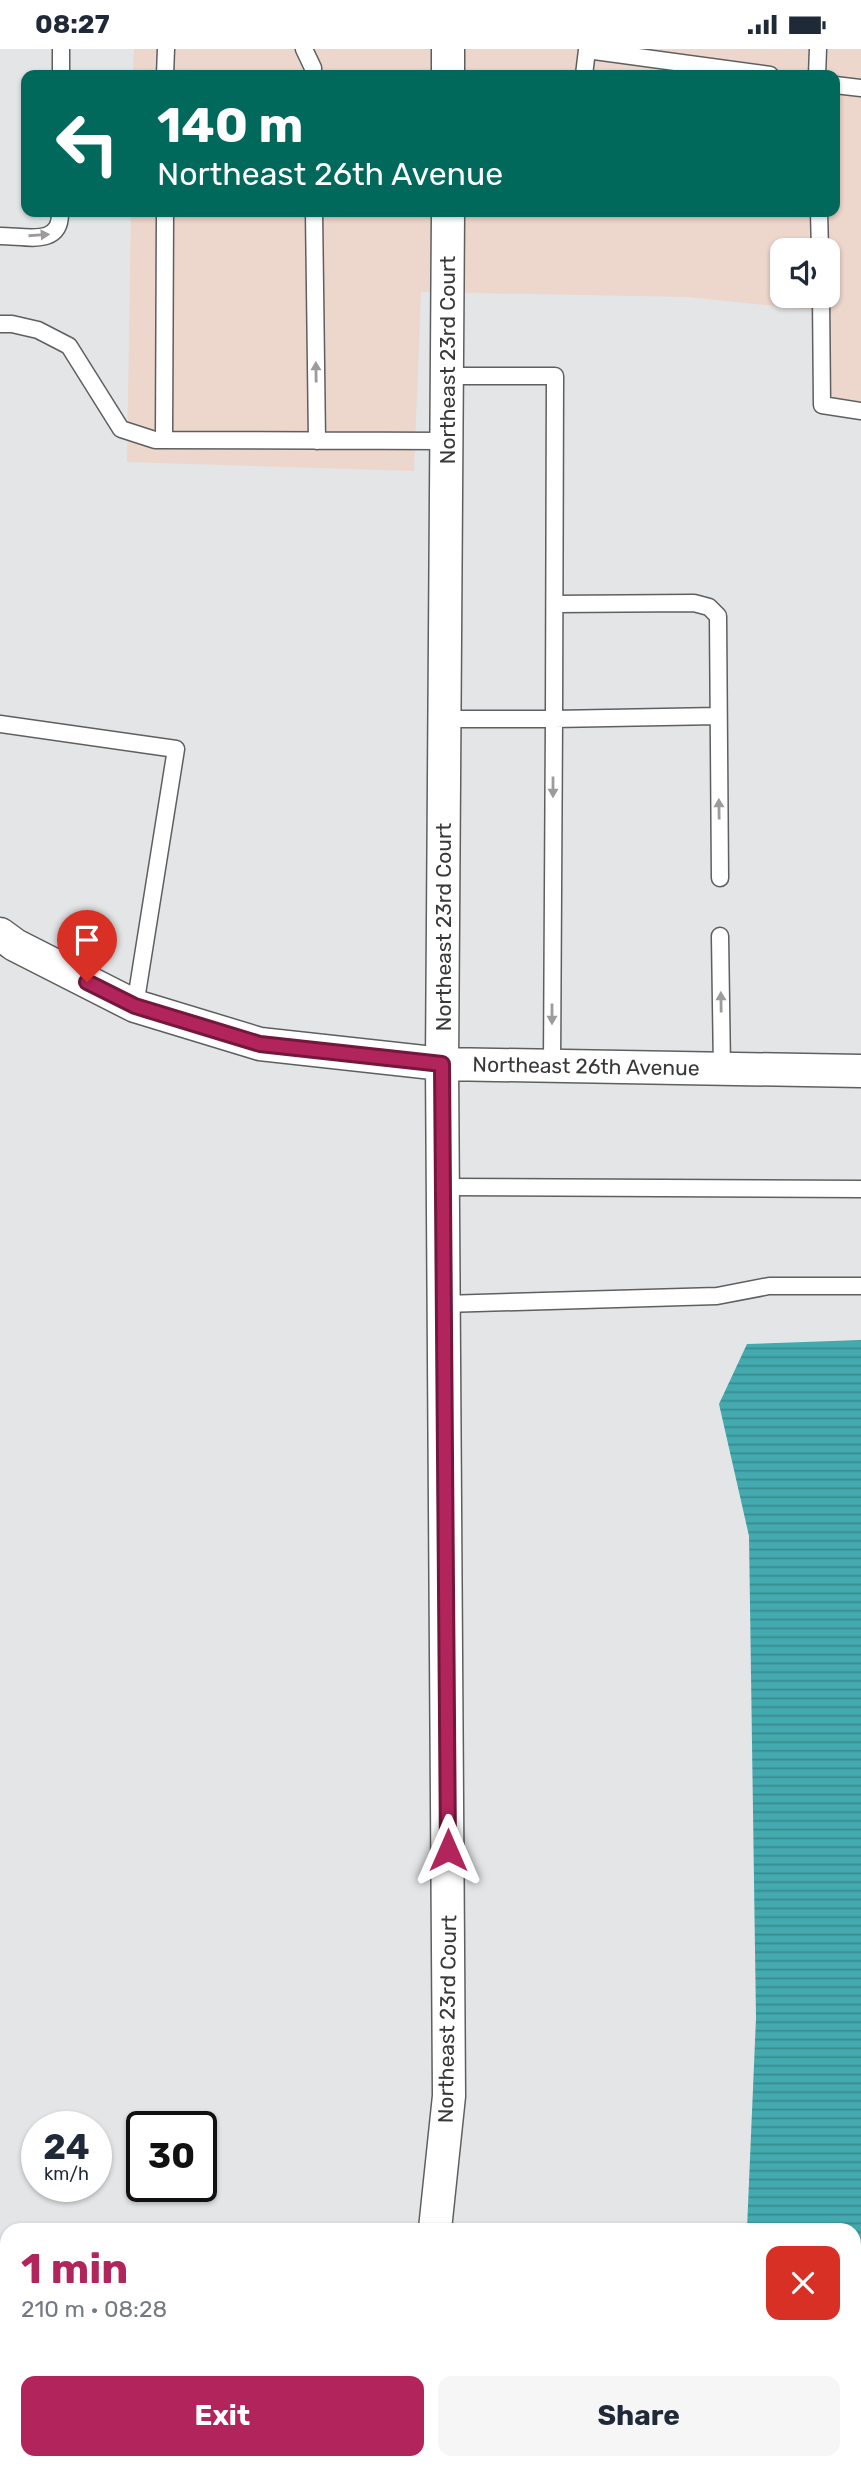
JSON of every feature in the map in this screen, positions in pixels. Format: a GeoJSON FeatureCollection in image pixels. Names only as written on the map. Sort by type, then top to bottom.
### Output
{"type":"FeatureCollection","features":[{"type":"Feature","properties":{"kind":"street"},"geometry":{"type":"LineString","coordinates":[[448,49],[448,70]]}},
{"type":"Feature","properties":{"kind":"street","name":"Northeast 23rd Court"},"geometry":{"type":"LineString","coordinates":[[436,2223],[450,2096],[442,1064],[448,217]]}},
{"type":"Feature","properties":{"kind":"street","name":"Northeast 26th Avenue"},"geometry":{"type":"LineString","coordinates":[[0,934],[15,945],[135,1006],[260,1044],[442,1064],[861,1071]]}},
{"type":"Feature","properties":{"kind":"lane"},"geometry":{"type":"LineString","coordinates":[[61,49],[61,70]]}},
{"type":"Feature","properties":{"kind":"lane"},"geometry":{"type":"LineString","coordinates":[[165,70],[166,49]]}},
{"type":"Feature","properties":{"kind":"lane"},"geometry":{"type":"LineString","coordinates":[[304,49],[313,70]]}},
{"type":"Feature","properties":{"kind":"lane"},"geometry":{"type":"LineString","coordinates":[[817,70],[818,49]]}},
{"type":"Feature","properties":{"kind":"lane"},"geometry":{"type":"LineString","coordinates":[[585,70],[587,50],[733,70]]}},
{"type":"Feature","properties":{"kind":"lane"},"geometry":{"type":"LineString","coordinates":[[840,86],[861,88]]}},
{"type":"Feature","properties":{"kind":"lane"},"geometry":{"type":"LineString","coordinates":[[0,236],[47,236],[56,232],[61,225],[61,217]]}},
{"type":"Feature","properties":{"kind":"lane"},"geometry":{"type":"LineString","coordinates":[[164,217],[164,440]]}},
{"type":"Feature","properties":{"kind":"lane"},"geometry":{"type":"LineString","coordinates":[[314,217],[317,441]]}},
{"type":"Feature","properties":{"kind":"lane"},"geometry":{"type":"LineString","coordinates":[[819,217],[820,238]]}},
{"type":"Feature","properties":{"kind":"lane"},"geometry":{"type":"LineString","coordinates":[[821,308],[822,405],[861,411]]}},
{"type":"Feature","properties":{"kind":"lane"},"geometry":{"type":"LineString","coordinates":[[0,324],[38,330],[69,346],[121,429],[155,440],[446,441]]}},
{"type":"Feature","properties":{"kind":"lane"},"geometry":{"type":"LineString","coordinates":[[446,376],[555,376],[552,1066]]}},
{"type":"Feature","properties":{"kind":"lane"},"geometry":{"type":"LineString","coordinates":[[555,604],[694,603],[709,607],[718,616],[720,878]]}},
{"type":"Feature","properties":{"kind":"lane"},"geometry":{"type":"LineString","coordinates":[[445,719],[718,716]]}},
{"type":"Feature","properties":{"kind":"lane"},"geometry":{"type":"LineString","coordinates":[[0,724],[176,749],[135,1006]]}},
{"type":"Feature","properties":{"kind":"lane"},"geometry":{"type":"LineString","coordinates":[[720,936],[722,1069]]}},
{"type":"Feature","properties":{"kind":"lane"},"geometry":{"type":"LineString","coordinates":[[443,1187],[861,1189]]}},
{"type":"Feature","properties":{"kind":"lane"},"geometry":{"type":"LineString","coordinates":[[444,1304],[717,1296],[769,1286],[861,1286]]}},
{"type":"Feature","properties":{"kind":"shaded area"},"geometry":{"type":"Polygon","coordinates":[[[134,49],[861,49],[861,407],[827,401],[822,311],[794,308],[840,308],[840,238],[770,238],[770,306],[689,297],[421,292],[414,471],[127,462],[131,217],[840,217],[840,70],[133,70],[134,49]]]}},
{"type":"Feature","properties":{"kind":"water"},"geometry":{"type":"Polygon","coordinates":[[[861,1340],[861,2223],[747,2223],[756,2018],[749,1536],[719,1404],[747,1344],[861,1340]]]}},
{"type":"Feature","properties":{"kind":"route"},"geometry":{"type":"LineString","coordinates":[[87,982],[135,1006],[260,1044],[442,1064],[448,1850]]}}]}
